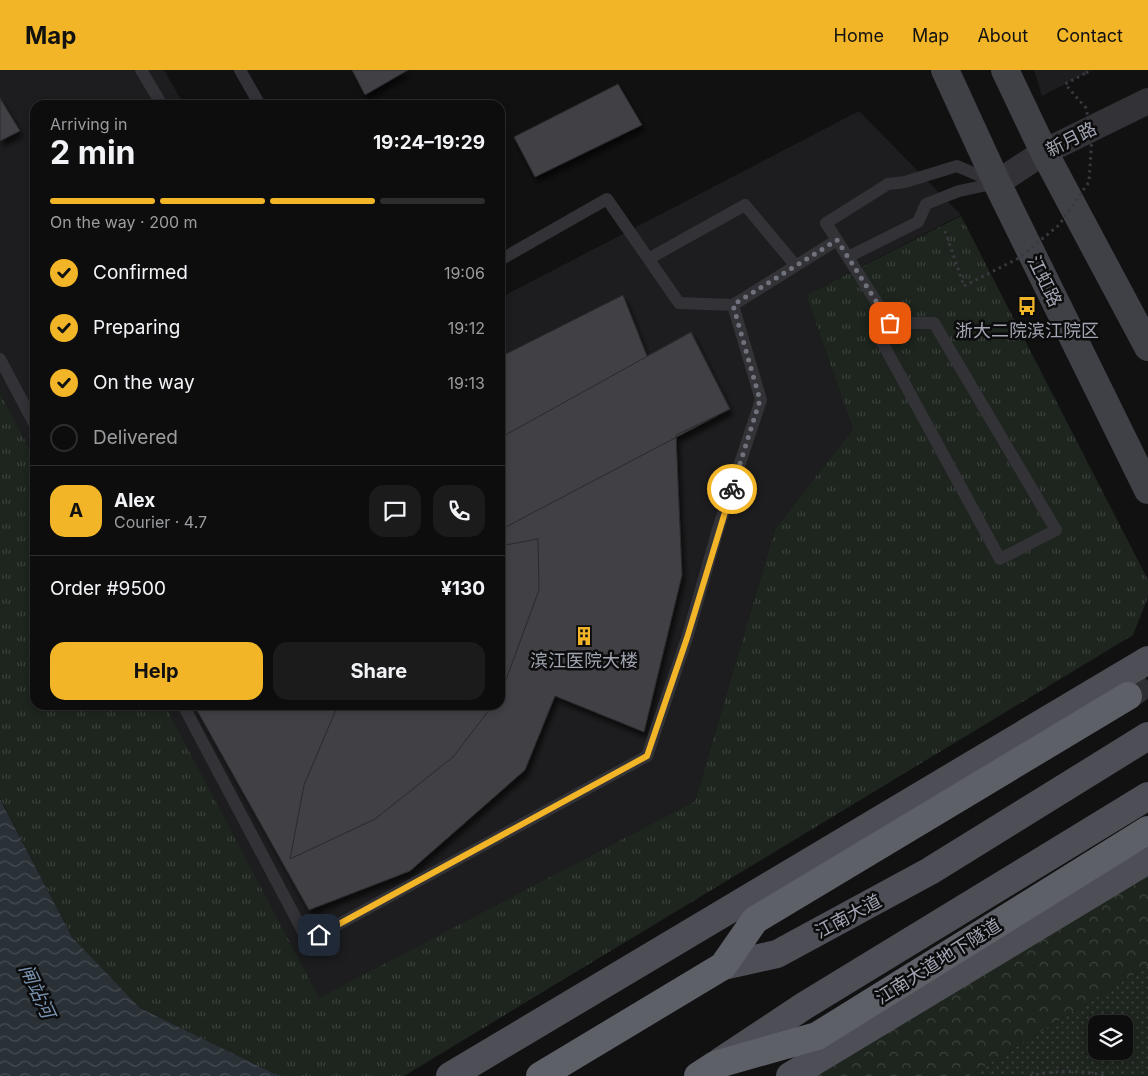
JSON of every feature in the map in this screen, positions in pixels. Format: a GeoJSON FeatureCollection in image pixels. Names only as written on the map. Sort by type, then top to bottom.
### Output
{"type":"FeatureCollection","features":[{"type":"Feature","properties":{"kind":"highway"},"geometry":{"type":"LineString","coordinates":[[723,966],[754,920],[1128,696]]}},
{"type":"Feature","properties":{"kind":"highway","name":"江南大道地下隧道"},"geometry":{"type":"LineString","coordinates":[[706,1070],[817,1036],[1148,830]]}},
{"type":"Feature","properties":{"kind":"highway","name":"江南大道"},"geometry":{"type":"LineString","coordinates":[[540,1076],[723,966]]}},
{"type":"Feature","properties":{"kind":"main road","name":"江虹路"},"geometry":{"type":"LineString","coordinates":[[946,70],[997,183],[1148,490]]}},
{"type":"Feature","properties":{"kind":"main road"},"geometry":{"type":"LineString","coordinates":[[1005,70],[1044,152],[1148,347]]}},
{"type":"Feature","properties":{"kind":"main road"},"geometry":{"type":"LineString","coordinates":[[450,1076],[1148,660]]}},
{"type":"Feature","properties":{"kind":"main road","name":"江南大道"},"geometry":{"type":"LineString","coordinates":[[723,966],[777,954],[896,890],[930,871],[1148,736]]}},
{"type":"Feature","properties":{"kind":"main road"},"geometry":{"type":"LineString","coordinates":[[706,1070],[804,1006],[1148,796]]}},
{"type":"Feature","properties":{"kind":"main road"},"geometry":{"type":"LineString","coordinates":[[790,1076],[1148,860]]}},
{"type":"Feature","properties":{"kind":"street","name":"新月路"},"geometry":{"type":"LineString","coordinates":[[997,183],[1044,152],[1148,100]]}},
{"type":"Feature","properties":{"kind":"lane"},"geometry":{"type":"LineString","coordinates":[[141,70],[159,100]]}},
{"type":"Feature","properties":{"kind":"lane"},"geometry":{"type":"LineString","coordinates":[[240,70],[257,100]]}},
{"type":"Feature","properties":{"kind":"lane"},"geometry":{"type":"LineString","coordinates":[[890,323],[826,223],[888,184],[905,182],[957,166],[997,183]]}},
{"type":"Feature","properties":{"kind":"lane"},"geometry":{"type":"LineString","coordinates":[[848,257],[918,222],[926,204],[959,191],[997,183]]}},
{"type":"Feature","properties":{"kind":"lane"},"geometry":{"type":"LineString","coordinates":[[505,257],[607,199],[650,258],[679,303],[733,305],[837,240]]}},
{"type":"Feature","properties":{"kind":"lane"},"geometry":{"type":"LineString","coordinates":[[650,258],[745,205],[796,266]]}},
{"type":"Feature","properties":{"kind":"lane"},"geometry":{"type":"LineString","coordinates":[[186,710],[308,941],[647,756],[687,638],[719,526],[760,400],[733,305]]}},
{"type":"Feature","properties":{"kind":"lane"},"geometry":{"type":"LineString","coordinates":[[890,323],[934,323],[1056,530],[1000,559],[882,342],[890,323]]}},
{"type":"Feature","properties":{"kind":"lane"},"geometry":{"type":"LineString","coordinates":[[0,359],[30,416]]}},
{"type":"Feature","properties":{"kind":"path"},"geometry":{"type":"LineString","coordinates":[[945,231],[964,286],[1019,258],[1059,225],[1089,182],[1092,136],[1086,108],[1065,84],[1092,70]]}},
{"type":"Feature","properties":{"kind":"path"},"geometry":{"type":"LineString","coordinates":[[1030,1076],[1041,1073],[1093,1072],[1107,1076]]}},
{"type":"Feature","properties":{"kind":"shaded area"},"geometry":{"type":"Polygon","coordinates":[[[0,70],[164,70],[181,100],[30,100],[30,450],[0,393],[0,70]]]}},
{"type":"Feature","properties":{"kind":"shaded area"},"geometry":{"type":"Polygon","coordinates":[[[1034,70],[1092,70],[1042,96],[1034,70]]]}},
{"type":"Feature","properties":{"kind":"shaded area"},"geometry":{"type":"Polygon","coordinates":[[[859,111],[961,215],[806,295],[853,429],[775,529],[695,801],[318,999],[168,710],[505,710],[505,295],[859,111]]]}},
{"type":"Feature","properties":{"kind":"green space"},"geometry":{"type":"Polygon","coordinates":[[[961,216],[1148,580],[1148,597],[1133,635],[404,1076],[279,1076],[140,1008],[72,937],[0,798],[0,393],[30,450],[30,710],[168,710],[319,998],[695,801],[775,529],[853,429],[806,295],[961,216]]]}},
{"type":"Feature","properties":{"kind":"green space"},"geometry":{"type":"Polygon","coordinates":[[[1148,852],[1148,966],[969,1076],[783,1076],[1148,852]]]}},
{"type":"Feature","properties":{"kind":"green space"},"geometry":{"type":"Polygon","coordinates":[[[1148,966],[1148,1076],[969,1076],[1148,966]]]}},
{"type":"Feature","properties":{"kind":"water","name":"闸站河"},"geometry":{"type":"Polygon","coordinates":[[[0,799],[72,937],[140,1008],[279,1076],[0,1076],[0,799]]]}},
{"type":"Feature","properties":{"kind":"building"},"geometry":{"type":"Polygon","coordinates":[[[352,70],[408,70],[365,95],[352,70]]]}},
{"type":"Feature","properties":{"kind":"building"},"geometry":{"type":"Polygon","coordinates":[[[618,84],[642,125],[535,177],[514,137],[618,84]]]}},
{"type":"Feature","properties":{"kind":"building"},"geometry":{"type":"Polygon","coordinates":[[[0,98],[20,131],[0,141],[0,98]]]}},
{"type":"Feature","properties":{"kind":"building","name":"滨江医院大楼"},"geometry":{"type":"Polygon","coordinates":[[[623,295],[647,356],[691,332],[730,409],[676,435],[682,575],[644,732],[555,696],[525,770],[410,871],[309,910],[197,710],[505,710],[505,354],[623,295]]]}},
{"type":"Feature","properties":{"kind":"building"},"geometry":{"type":"Polygon","coordinates":[[[691,332],[730,409],[505,527],[505,435],[691,332]]]}},
{"type":"Feature","properties":{"kind":"building"},"geometry":{"type":"Polygon","coordinates":[[[538,539],[539,590],[505,682],[505,545],[538,539]]]}},
{"type":"Feature","properties":{"kind":"building"},"geometry":{"type":"Polygon","coordinates":[[[336,710],[489,710],[453,757],[375,819],[290,859],[304,785],[336,710]]]}},
{"type":"Feature","properties":{"kind":"tunnel"},"geometry":{"type":"LineString","coordinates":[[1128,696],[1148,681]]}},
{"type":"Feature","properties":{"kind":"way so far"},"geometry":{"type":"LineString","coordinates":[[732,489],[760,400],[733,305],[837,240],[890,323]]}},
{"type":"Feature","properties":{"kind":"place","name":"浙大二院滨江院区"},"geometry":{"type":"Point","coordinates":[1027,306]}},
{"type":"Feature","properties":{"kind":"place","name":"滨江医院大楼"},"geometry":{"type":"Point","coordinates":[584,636]}},
{"type":"Feature","properties":{"kind":"route"},"geometry":{"type":"LineString","coordinates":[[319,935],[647,756],[687,638],[719,526],[732,489]]}}]}
